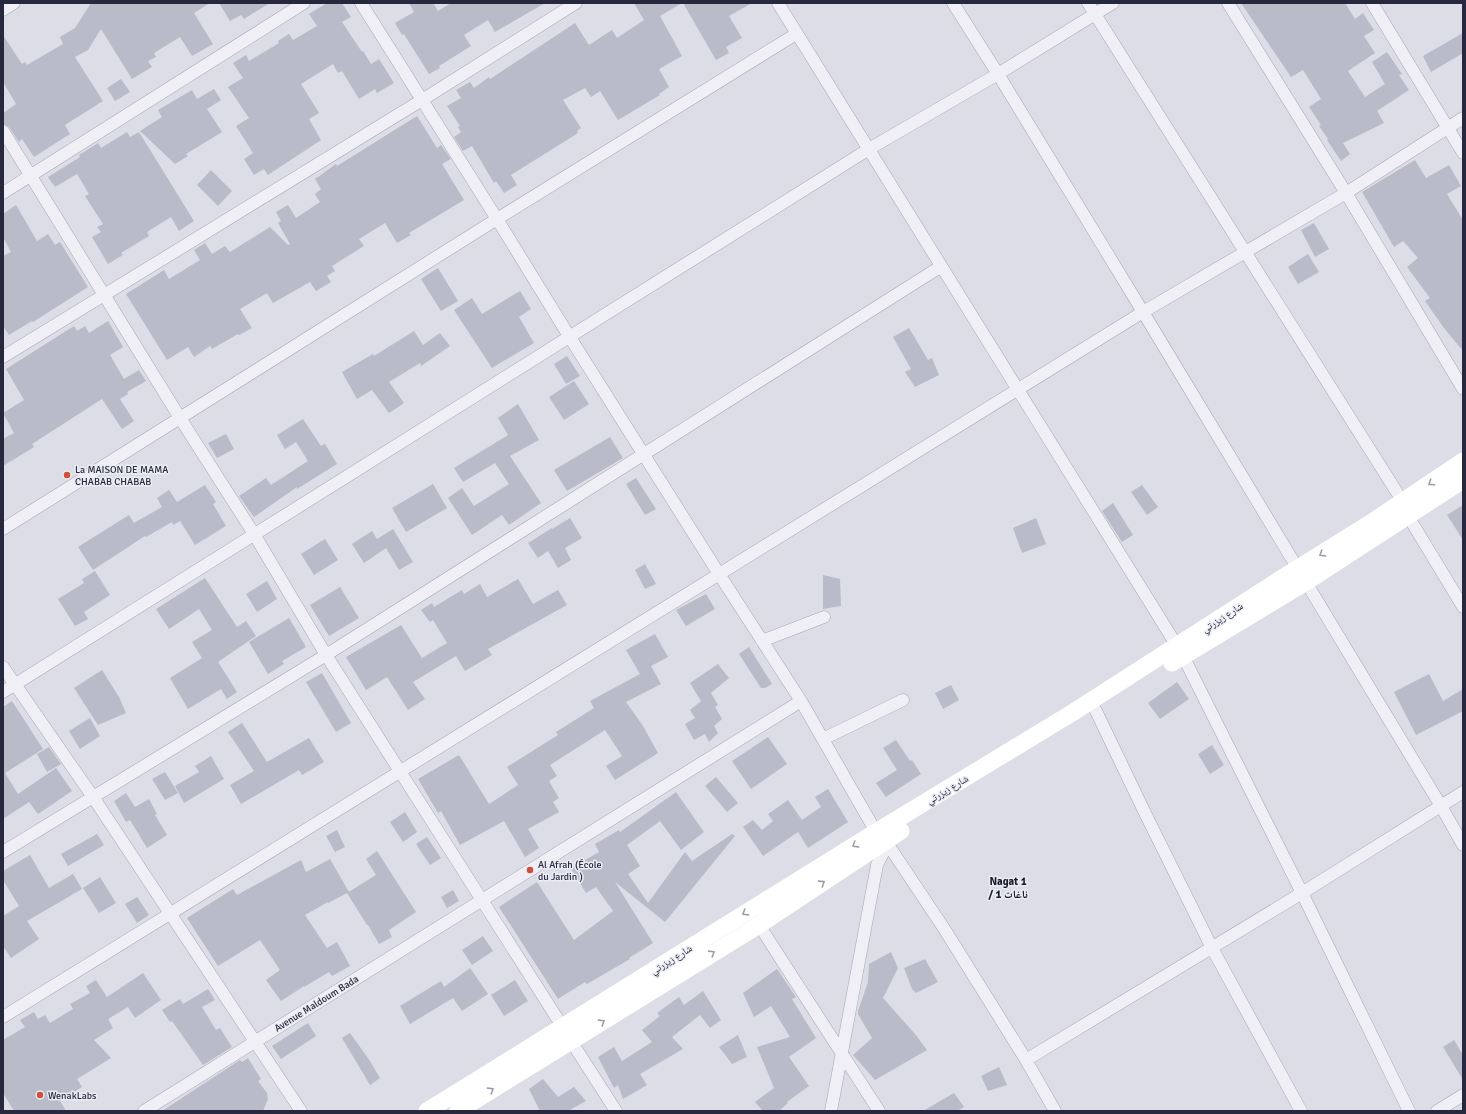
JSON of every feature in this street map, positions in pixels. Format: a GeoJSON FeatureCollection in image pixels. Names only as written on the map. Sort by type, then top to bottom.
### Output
{"type":"FeatureCollection","features":[{"type":"Feature","properties":{"kind":"street"},"geometry":{"type":"LineString","coordinates":[[3,10],[14,3]]}},
{"type":"Feature","properties":{"kind":"street"},"geometry":{"type":"LineString","coordinates":[[3,193],[304,3]]}},
{"type":"Feature","properties":{"kind":"street"},"geometry":{"type":"LineString","coordinates":[[361,3],[719,574],[801,701],[883,840],[945,930],[1026,1060],[1055,1111]]}},
{"type":"Feature","properties":{"kind":"street"},"geometry":{"type":"LineString","coordinates":[[3,357],[422,100],[576,3]]}},
{"type":"Feature","properties":{"kind":"street"},"geometry":{"type":"LineString","coordinates":[[778,3],[869,149],[940,267],[1180,651],[1302,893],[1409,1111]]}},
{"type":"Feature","properties":{"kind":"street"},"geometry":{"type":"LineString","coordinates":[[953,3],[1143,312],[1441,806],[1463,846]]}},
{"type":"Feature","properties":{"kind":"street"},"geometry":{"type":"LineString","coordinates":[[1088,3],[1406,509],[1463,607]]}},
{"type":"Feature","properties":{"kind":"street"},"geometry":{"type":"LineString","coordinates":[[3,692],[869,149],[998,74],[1113,3]]}},
{"type":"Feature","properties":{"kind":"street"},"geometry":{"type":"LineString","coordinates":[[1228,3],[1346,193],[1463,389]]}},
{"type":"Feature","properties":{"kind":"street"},"geometry":{"type":"LineString","coordinates":[[1372,3],[1463,153]]}},
{"type":"Feature","properties":{"kind":"street"},"geometry":{"type":"LineString","coordinates":[[3,529],[497,219],[796,34]]}},
{"type":"Feature","properties":{"kind":"street"},"geometry":{"type":"LineString","coordinates":[[3,1017],[1018,391],[1143,312],[1346,193],[1463,118]]}},
{"type":"Feature","properties":{"kind":"street"},"geometry":{"type":"LineString","coordinates":[[3,131],[104,296],[254,534],[326,655],[400,772],[485,898],[562,1026]]}},
{"type":"Feature","properties":{"kind":"street"},"geometry":{"type":"LineString","coordinates":[[3,852],[326,655],[643,453],[940,267]]}},
{"type":"Feature","properties":{"kind":"street","name":"شارع زيزرتي"},"geometry":{"type":"LineString","coordinates":[[1406,509],[1463,461]]}},
{"type":"Feature","properties":{"kind":"street","name":"شارع زيزرتي"},"geometry":{"type":"LineString","coordinates":[[458,1111],[759,925],[1072,713],[1180,651],[1406,509],[1463,480]]}},
{"type":"Feature","properties":{"kind":"street"},"geometry":{"type":"LineString","coordinates":[[762,641],[824,617]]}},
{"type":"Feature","properties":{"kind":"street","name":"شارع زيزرتي"},"geometry":{"type":"LineString","coordinates":[[427,1111],[562,1026],[883,840],[1096,711],[1180,651]]}},
{"type":"Feature","properties":{"kind":"street"},"geometry":{"type":"LineString","coordinates":[[3,667],[92,797],[301,1111]]}},
{"type":"Feature","properties":{"kind":"street"},"geometry":{"type":"LineString","coordinates":[[823,739],[903,700]]}},
{"type":"Feature","properties":{"kind":"street","name":"Avenue Maldoum Bada"},"geometry":{"type":"LineString","coordinates":[[144,1111],[801,701]]}},
{"type":"Feature","properties":{"kind":"street"},"geometry":{"type":"LineString","coordinates":[[1096,711],[1212,948],[1301,1111]]}},
{"type":"Feature","properties":{"kind":"street"},"geometry":{"type":"LineString","coordinates":[[1026,1060],[1302,893],[1463,792]]}},
{"type":"Feature","properties":{"kind":"street"},"geometry":{"type":"LineString","coordinates":[[831,1111],[877,865],[883,853],[883,840]]}},
{"type":"Feature","properties":{"kind":"street"},"geometry":{"type":"LineString","coordinates":[[759,925],[879,1111]]}},
{"type":"Feature","properties":{"kind":"street"},"geometry":{"type":"LineString","coordinates":[[571,1040],[616,1111]]}},
{"type":"Feature","properties":{"kind":"street"},"geometry":{"type":"LineString","coordinates":[[1437,1111],[1463,1095]]}},
{"type":"Feature","properties":{"kind":"building"},"geometry":{"type":"Polygon","coordinates":[[[91,3],[210,3],[194,13],[213,44],[192,56],[180,37],[154,53],[156,57],[148,61],[152,67],[132,79],[101,29],[88,50],[75,57],[103,101],[65,125],[70,134],[34,157],[22,139],[19,142],[9,127],[3,124],[3,113],[16,104],[3,82],[3,35],[22,64],[25,62],[27,65],[63,44],[60,37],[75,28],[91,3]]]}},
{"type":"Feature","properties":{"kind":"building"},"geometry":{"type":"Polygon","coordinates":[[[219,3],[270,3],[244,19],[241,15],[230,21],[219,3]]]}},
{"type":"Feature","properties":{"kind":"building"},"geometry":{"type":"Polygon","coordinates":[[[327,3],[342,3],[351,17],[342,22],[371,64],[379,59],[394,83],[377,93],[375,89],[359,99],[342,71],[338,73],[333,64],[301,84],[319,113],[309,119],[321,140],[268,175],[264,169],[254,175],[244,159],[253,153],[236,126],[249,118],[228,87],[243,78],[233,63],[246,55],[249,61],[279,43],[278,41],[289,34],[293,40],[317,26],[309,14],[327,3]]]}},
{"type":"Feature","properties":{"kind":"building"},"geometry":{"type":"Polygon","coordinates":[[[409,3],[433,3],[438,11],[451,3],[545,3],[495,32],[488,20],[464,35],[471,46],[429,74],[404,34],[402,35],[395,23],[414,12],[409,3]]]}},
{"type":"Feature","properties":{"kind":"building"},"geometry":{"type":"Polygon","coordinates":[[[634,3],[682,3],[660,16],[682,56],[659,69],[669,87],[659,94],[660,95],[618,120],[600,91],[591,97],[585,88],[563,100],[581,128],[577,131],[578,133],[511,175],[517,185],[504,193],[496,181],[494,183],[472,146],[463,151],[454,137],[461,132],[458,127],[460,126],[447,106],[461,98],[456,90],[470,82],[474,88],[489,77],[490,79],[575,23],[589,45],[612,30],[617,38],[644,20],[634,3]]]}},
{"type":"Feature","properties":{"kind":"building"},"geometry":{"type":"Polygon","coordinates":[[[683,3],[752,3],[729,16],[742,38],[726,47],[729,53],[716,60],[683,3]]]}},
{"type":"Feature","properties":{"kind":"building"},"geometry":{"type":"Polygon","coordinates":[[[1241,3],[1345,3],[1355,19],[1363,13],[1374,30],[1364,36],[1375,53],[1348,71],[1365,97],[1385,84],[1372,62],[1387,52],[1402,74],[1399,75],[1409,90],[1377,111],[1384,123],[1343,143],[1350,154],[1341,161],[1327,140],[1328,139],[1319,126],[1321,125],[1309,107],[1321,99],[1303,70],[1291,77],[1241,3]]]}},
{"type":"Feature","properties":{"kind":"building"},"geometry":{"type":"Polygon","coordinates":[[[1463,33],[1463,53],[1431,72],[1423,56],[1463,33]]]}},
{"type":"Feature","properties":{"kind":"building"},"geometry":{"type":"Polygon","coordinates":[[[121,79],[130,92],[115,101],[107,88],[121,79]]]}},
{"type":"Feature","properties":{"kind":"building"},"geometry":{"type":"Polygon","coordinates":[[[214,89],[221,100],[207,109],[222,132],[186,154],[188,156],[175,164],[140,131],[162,117],[158,110],[192,90],[197,99],[214,89]]]}},
{"type":"Feature","properties":{"kind":"building"},"geometry":{"type":"Polygon","coordinates":[[[417,116],[437,148],[441,145],[451,159],[442,164],[464,200],[409,233],[411,235],[397,243],[385,223],[359,239],[364,246],[332,266],[335,271],[327,276],[331,282],[316,291],[310,282],[273,303],[267,293],[240,309],[252,328],[212,349],[210,346],[194,357],[188,347],[167,360],[126,294],[164,270],[169,279],[200,260],[194,250],[205,243],[212,254],[225,246],[230,252],[270,227],[288,245],[290,244],[278,223],[281,221],[276,212],[288,205],[296,218],[320,202],[315,194],[321,189],[315,179],[336,164],[337,166],[417,116]]]}},
{"type":"Feature","properties":{"kind":"building"},"geometry":{"type":"Polygon","coordinates":[[[127,132],[130,137],[139,132],[194,221],[179,231],[171,217],[147,232],[149,236],[121,253],[123,255],[108,264],[92,237],[101,232],[97,227],[103,224],[85,196],[89,194],[77,174],[55,187],[48,177],[80,157],[79,155],[98,143],[101,148],[127,132]]]}},
{"type":"Feature","properties":{"kind":"building"},"geometry":{"type":"Polygon","coordinates":[[[1415,160],[1426,178],[1449,165],[1461,186],[1447,194],[1463,220],[1463,351],[1444,328],[1425,301],[1430,298],[1407,267],[1418,258],[1403,241],[1394,247],[1362,192],[1415,160]]]}},
{"type":"Feature","properties":{"kind":"building"},"geometry":{"type":"Polygon","coordinates":[[[211,170],[232,191],[218,206],[197,185],[211,170]]]}},
{"type":"Feature","properties":{"kind":"building"},"geometry":{"type":"Polygon","coordinates":[[[16,205],[37,241],[48,234],[55,245],[60,242],[88,287],[33,322],[32,321],[9,335],[3,326],[3,256],[11,252],[3,237],[3,214],[16,205]]]}},
{"type":"Feature","properties":{"kind":"building"},"geometry":{"type":"Polygon","coordinates":[[[1314,223],[1329,249],[1315,257],[1301,230],[1314,223]]]}},
{"type":"Feature","properties":{"kind":"building"},"geometry":{"type":"Polygon","coordinates":[[[1308,254],[1319,272],[1298,284],[1288,267],[1308,254]]]}},
{"type":"Feature","properties":{"kind":"building"},"geometry":{"type":"Polygon","coordinates":[[[438,268],[458,301],[441,311],[421,279],[438,268]]]}},
{"type":"Feature","properties":{"kind":"building"},"geometry":{"type":"Polygon","coordinates":[[[520,291],[531,309],[519,317],[534,343],[492,368],[454,310],[472,298],[482,314],[520,291]]]}},
{"type":"Feature","properties":{"kind":"building"},"geometry":{"type":"Polygon","coordinates":[[[108,321],[123,347],[110,355],[124,379],[139,370],[146,381],[127,392],[128,394],[120,399],[134,421],[122,429],[102,399],[32,444],[34,447],[3,466],[3,439],[14,433],[3,413],[24,400],[6,369],[74,326],[77,331],[85,326],[89,333],[108,321]]]}},
{"type":"Feature","properties":{"kind":"building"},"geometry":{"type":"Polygon","coordinates":[[[909,328],[928,360],[932,358],[939,375],[915,387],[905,372],[911,369],[893,337],[909,328]]]}},
{"type":"Feature","properties":{"kind":"building"},"geometry":{"type":"Polygon","coordinates":[[[414,331],[423,345],[440,333],[450,346],[421,366],[420,363],[389,382],[404,403],[389,413],[372,390],[357,399],[342,372],[373,354],[374,356],[414,331]]]}},
{"type":"Feature","properties":{"kind":"building"},"geometry":{"type":"Polygon","coordinates":[[[567,356],[580,376],[566,384],[554,364],[567,356]]]}},
{"type":"Feature","properties":{"kind":"building"},"geometry":{"type":"Polygon","coordinates":[[[574,381],[589,404],[564,420],[549,397],[574,381]]]}},
{"type":"Feature","properties":{"kind":"building"},"geometry":{"type":"Polygon","coordinates":[[[518,404],[539,440],[510,456],[541,503],[509,525],[502,515],[472,535],[448,498],[462,488],[474,506],[509,484],[495,463],[463,482],[454,468],[508,435],[498,418],[518,404]]]}},
{"type":"Feature","properties":{"kind":"building"},"geometry":{"type":"Polygon","coordinates":[[[303,419],[321,446],[325,444],[337,464],[297,489],[297,487],[254,517],[239,496],[266,478],[271,485],[308,461],[296,442],[285,449],[277,435],[303,419]]]}},
{"type":"Feature","properties":{"kind":"building"},"geometry":{"type":"Polygon","coordinates":[[[226,434],[234,449],[217,458],[208,443],[226,434]]]}},
{"type":"Feature","properties":{"kind":"building"},"geometry":{"type":"Polygon","coordinates":[[[610,437],[623,458],[567,491],[554,470],[610,437]]]}},
{"type":"Feature","properties":{"kind":"building"},"geometry":{"type":"Polygon","coordinates":[[[636,478],[656,509],[645,515],[626,484],[636,478]]]}},
{"type":"Feature","properties":{"kind":"building"},"geometry":{"type":"Polygon","coordinates":[[[433,484],[447,508],[406,532],[392,508],[433,484]]]}},
{"type":"Feature","properties":{"kind":"building"},"geometry":{"type":"Polygon","coordinates":[[[205,485],[216,502],[213,504],[226,526],[195,545],[180,521],[173,525],[172,522],[146,537],[145,536],[93,570],[78,547],[129,515],[134,523],[162,507],[157,498],[169,490],[177,502],[205,485]]]}},
{"type":"Feature","properties":{"kind":"building"},"geometry":{"type":"Polygon","coordinates":[[[1142,485],[1158,507],[1147,515],[1131,492],[1142,485]]]}},
{"type":"Feature","properties":{"kind":"building"},"geometry":{"type":"Polygon","coordinates":[[[1113,503],[1133,535],[1122,542],[1102,511],[1113,503]]]}},
{"type":"Feature","properties":{"kind":"building"},"geometry":{"type":"Polygon","coordinates":[[[1463,505],[1463,540],[1447,515],[1463,505]]]}},
{"type":"Feature","properties":{"kind":"building"},"geometry":{"type":"Polygon","coordinates":[[[570,518],[582,538],[565,548],[571,560],[558,568],[548,551],[538,558],[528,543],[570,518]]]}},
{"type":"Feature","properties":{"kind":"building"},"geometry":{"type":"Polygon","coordinates":[[[1036,518],[1046,544],[1022,553],[1013,528],[1036,518]]]}},
{"type":"Feature","properties":{"kind":"building"},"geometry":{"type":"Polygon","coordinates":[[[393,529],[413,562],[399,570],[386,548],[364,563],[352,544],[372,531],[377,539],[393,529]]]}},
{"type":"Feature","properties":{"kind":"building"},"geometry":{"type":"Polygon","coordinates":[[[325,539],[338,560],[314,575],[301,554],[325,539]]]}},
{"type":"Feature","properties":{"kind":"building"},"geometry":{"type":"Polygon","coordinates":[[[645,564],[656,584],[645,589],[635,570],[645,564]]]}},
{"type":"Feature","properties":{"kind":"building"},"geometry":{"type":"Polygon","coordinates":[[[95,571],[110,595],[84,612],[88,619],[75,626],[58,599],[84,583],[82,579],[95,571]]]}},
{"type":"Feature","properties":{"kind":"building"},"geometry":{"type":"Polygon","coordinates":[[[823,575],[840,579],[841,606],[823,609],[823,575]]]}},
{"type":"Feature","properties":{"kind":"building"},"geometry":{"type":"Polygon","coordinates":[[[205,578],[237,627],[246,621],[256,636],[218,662],[237,692],[227,699],[221,689],[188,709],[170,678],[202,658],[192,642],[212,630],[199,609],[169,629],[156,609],[205,578]]]}},
{"type":"Feature","properties":{"kind":"building"},"geometry":{"type":"Polygon","coordinates":[[[518,579],[533,604],[558,590],[567,605],[488,649],[492,655],[465,671],[456,656],[413,682],[425,699],[408,710],[387,677],[366,690],[346,657],[401,625],[422,658],[447,643],[433,620],[430,622],[421,610],[432,603],[434,607],[462,590],[464,594],[480,584],[487,597],[518,579]]]}},
{"type":"Feature","properties":{"kind":"building"},"geometry":{"type":"Polygon","coordinates":[[[267,581],[277,599],[257,612],[246,594],[267,581]]]}},
{"type":"Feature","properties":{"kind":"building"},"geometry":{"type":"Polygon","coordinates":[[[340,587],[359,618],[329,636],[310,605],[340,587]]]}},
{"type":"Feature","properties":{"kind":"building"},"geometry":{"type":"Polygon","coordinates":[[[706,594],[715,609],[686,626],[676,610],[706,594]]]}},
{"type":"Feature","properties":{"kind":"building"},"geometry":{"type":"Polygon","coordinates":[[[289,618],[306,647],[282,661],[284,664],[268,674],[249,642],[289,618]]]}},
{"type":"Feature","properties":{"kind":"building"},"geometry":{"type":"Polygon","coordinates":[[[655,634],[668,657],[651,666],[661,684],[626,702],[643,726],[658,753],[615,780],[606,766],[622,756],[605,730],[550,765],[557,776],[549,781],[559,798],[553,802],[559,812],[528,829],[539,848],[525,857],[504,821],[460,845],[441,811],[438,813],[418,779],[459,755],[489,804],[518,785],[507,767],[558,735],[556,732],[594,708],[590,701],[640,674],[626,650],[655,634]]]}},
{"type":"Feature","properties":{"kind":"building"},"geometry":{"type":"Polygon","coordinates":[[[749,647],[772,684],[765,688],[761,688],[739,654],[749,647]]]}},
{"type":"Feature","properties":{"kind":"building"},"geometry":{"type":"Polygon","coordinates":[[[718,664],[729,678],[711,693],[718,705],[715,707],[722,719],[714,726],[718,733],[709,742],[705,734],[694,740],[685,724],[695,718],[690,710],[701,701],[690,683],[718,664]]]}},
{"type":"Feature","properties":{"kind":"building"},"geometry":{"type":"Polygon","coordinates":[[[102,670],[119,697],[126,713],[98,725],[74,688],[102,670]]]}},
{"type":"Feature","properties":{"kind":"building"},"geometry":{"type":"Polygon","coordinates":[[[322,673],[351,723],[336,732],[306,682],[322,673]]]}},
{"type":"Feature","properties":{"kind":"building"},"geometry":{"type":"Polygon","coordinates":[[[1429,674],[1443,701],[1463,689],[1463,711],[1416,735],[1394,692],[1429,674]]]}},
{"type":"Feature","properties":{"kind":"building"},"geometry":{"type":"Polygon","coordinates":[[[1177,682],[1189,699],[1160,719],[1148,703],[1177,682]]]}},
{"type":"Feature","properties":{"kind":"building"},"geometry":{"type":"Polygon","coordinates":[[[951,685],[959,700],[943,709],[935,693],[951,685]]]}},
{"type":"Feature","properties":{"kind":"building"},"geometry":{"type":"Polygon","coordinates":[[[12,701],[43,749],[5,773],[18,794],[56,768],[72,791],[38,814],[29,802],[3,819],[3,707],[12,701]]]}},
{"type":"Feature","properties":{"kind":"building"},"geometry":{"type":"Polygon","coordinates":[[[90,718],[100,736],[80,749],[69,731],[90,718]]]}},
{"type":"Feature","properties":{"kind":"building"},"geometry":{"type":"Polygon","coordinates":[[[242,723],[267,762],[309,738],[324,762],[302,775],[299,770],[241,804],[230,785],[254,771],[228,732],[242,723]]]}},
{"type":"Feature","properties":{"kind":"building"},"geometry":{"type":"Polygon","coordinates":[[[768,737],[787,764],[751,789],[732,761],[768,737]]]}},
{"type":"Feature","properties":{"kind":"building"},"geometry":{"type":"Polygon","coordinates":[[[896,740],[921,774],[886,797],[876,783],[897,770],[883,748],[896,740]]]}},
{"type":"Feature","properties":{"kind":"building"},"geometry":{"type":"Polygon","coordinates":[[[1212,745],[1224,765],[1210,774],[1198,754],[1212,745]]]}},
{"type":"Feature","properties":{"kind":"building"},"geometry":{"type":"Polygon","coordinates":[[[49,747],[61,764],[47,772],[37,754],[49,747]]]}},
{"type":"Feature","properties":{"kind":"building"},"geometry":{"type":"Polygon","coordinates":[[[211,756],[224,779],[184,803],[175,786],[199,772],[195,766],[211,756]]]}},
{"type":"Feature","properties":{"kind":"building"},"geometry":{"type":"Polygon","coordinates":[[[165,772],[178,793],[165,800],[152,779],[165,772]]]}},
{"type":"Feature","properties":{"kind":"building"},"geometry":{"type":"Polygon","coordinates":[[[716,777],[738,803],[727,812],[705,786],[716,777]]]}},
{"type":"Feature","properties":{"kind":"building"},"geometry":{"type":"Polygon","coordinates":[[[828,789],[848,822],[808,848],[798,832],[763,856],[743,827],[753,820],[762,830],[773,821],[768,814],[788,800],[802,820],[821,807],[815,797],[828,789]]]}},
{"type":"Feature","properties":{"kind":"building"},"geometry":{"type":"Polygon","coordinates":[[[676,792],[704,832],[681,850],[660,821],[627,845],[640,866],[628,874],[648,903],[685,852],[692,861],[732,834],[735,836],[665,922],[615,882],[653,943],[629,958],[630,959],[587,984],[585,982],[558,999],[499,907],[537,882],[574,940],[613,911],[596,887],[586,893],[571,868],[599,852],[595,844],[619,830],[620,832],[676,792]]]}},
{"type":"Feature","properties":{"kind":"building"},"geometry":{"type":"Polygon","coordinates":[[[126,793],[135,807],[149,799],[157,814],[155,815],[167,835],[147,848],[130,820],[126,822],[114,801],[126,793]]]}},
{"type":"Feature","properties":{"kind":"building"},"geometry":{"type":"Polygon","coordinates":[[[405,812],[417,832],[403,842],[390,822],[405,812]]]}},
{"type":"Feature","properties":{"kind":"building"},"geometry":{"type":"Polygon","coordinates":[[[337,830],[345,847],[335,852],[326,836],[337,830]]]}},
{"type":"Feature","properties":{"kind":"building"},"geometry":{"type":"Polygon","coordinates":[[[97,834],[104,845],[68,866],[61,854],[97,834]]]}},
{"type":"Feature","properties":{"kind":"building"},"geometry":{"type":"Polygon","coordinates":[[[427,837],[441,858],[430,865],[416,844],[427,837]]]}},
{"type":"Feature","properties":{"kind":"building"},"geometry":{"type":"Polygon","coordinates":[[[377,851],[416,912],[389,930],[392,937],[379,944],[347,893],[376,875],[366,859],[377,851]]]}},
{"type":"Feature","properties":{"kind":"building"},"geometry":{"type":"Polygon","coordinates":[[[30,855],[49,888],[73,874],[82,889],[27,921],[39,939],[11,958],[3,946],[3,916],[19,906],[3,880],[3,871],[30,855]]]}},
{"type":"Feature","properties":{"kind":"building"},"geometry":{"type":"Polygon","coordinates":[[[330,859],[349,892],[305,915],[327,948],[337,942],[350,966],[332,976],[329,972],[281,1001],[266,980],[280,970],[260,940],[218,966],[187,918],[233,889],[237,895],[301,860],[306,872],[330,859]]]}},
{"type":"Feature","properties":{"kind":"building"},"geometry":{"type":"Polygon","coordinates":[[[100,877],[116,903],[99,913],[83,888],[100,877]]]}},
{"type":"Feature","properties":{"kind":"building"},"geometry":{"type":"Polygon","coordinates":[[[453,890],[459,901],[447,908],[441,897],[453,890]]]}},
{"type":"Feature","properties":{"kind":"building"},"geometry":{"type":"Polygon","coordinates":[[[137,897],[149,915],[137,923],[125,904],[137,897]]]}},
{"type":"Feature","properties":{"kind":"building"},"geometry":{"type":"Polygon","coordinates":[[[483,936],[493,951],[472,965],[462,950],[483,936]]]}},
{"type":"Feature","properties":{"kind":"building"},"geometry":{"type":"Polygon","coordinates":[[[891,952],[898,968],[883,998],[927,1050],[875,1080],[853,1055],[872,1038],[858,1014],[858,1011],[868,982],[869,964],[891,952]]]}},
{"type":"Feature","properties":{"kind":"building"},"geometry":{"type":"Polygon","coordinates":[[[925,959],[938,982],[916,993],[912,989],[904,968],[925,959]]]}},
{"type":"Feature","properties":{"kind":"building"},"geometry":{"type":"Polygon","coordinates":[[[470,968],[488,994],[462,1011],[453,998],[410,1024],[400,1006],[441,981],[444,987],[470,968]]]}},
{"type":"Feature","properties":{"kind":"building"},"geometry":{"type":"Polygon","coordinates":[[[777,969],[796,997],[792,999],[816,1038],[789,1057],[809,1086],[787,1102],[788,1103],[779,1111],[763,1111],[755,1102],[774,1088],[757,1047],[790,1037],[771,1006],[754,1017],[743,993],[777,969]]]}},
{"type":"Feature","properties":{"kind":"building"},"geometry":{"type":"Polygon","coordinates":[[[143,973],[161,1000],[135,1018],[128,1007],[108,1019],[113,1028],[94,1040],[111,1058],[77,1079],[82,1087],[60,1101],[66,1111],[14,1111],[3,1093],[3,1040],[25,1027],[20,1020],[34,1012],[38,1019],[45,1015],[50,1023],[73,1009],[70,1004],[90,993],[86,986],[96,980],[107,997],[143,973]]]}},
{"type":"Feature","properties":{"kind":"building"},"geometry":{"type":"Polygon","coordinates":[[[515,980],[528,1001],[504,1016],[491,995],[515,980]]]}},
{"type":"Feature","properties":{"kind":"building"},"geometry":{"type":"Polygon","coordinates":[[[208,989],[215,1000],[202,1007],[216,1030],[220,1028],[232,1047],[203,1065],[172,1021],[170,1022],[162,1010],[180,999],[183,1004],[208,989]]]}},
{"type":"Feature","properties":{"kind":"building"},"geometry":{"type":"Polygon","coordinates":[[[703,991],[721,1020],[710,1028],[700,1015],[672,1037],[683,1049],[640,1074],[647,1085],[623,1099],[618,1085],[614,1088],[598,1057],[614,1047],[622,1061],[652,1042],[642,1030],[660,1016],[657,1013],[679,997],[684,1005],[703,991]]]}},
{"type":"Feature","properties":{"kind":"building"},"geometry":{"type":"Polygon","coordinates":[[[308,1023],[316,1036],[281,1059],[272,1046],[308,1023]]]}},
{"type":"Feature","properties":{"kind":"building"},"geometry":{"type":"Polygon","coordinates":[[[350,1033],[380,1078],[370,1085],[342,1038],[350,1033]]]}},
{"type":"Feature","properties":{"kind":"building"},"geometry":{"type":"Polygon","coordinates":[[[738,1035],[747,1057],[732,1064],[719,1047],[738,1035]]]}},
{"type":"Feature","properties":{"kind":"building"},"geometry":{"type":"Polygon","coordinates":[[[1454,1040],[1463,1055],[1463,1080],[1443,1047],[1454,1040]]]}},
{"type":"Feature","properties":{"kind":"building"},"geometry":{"type":"Polygon","coordinates":[[[248,1058],[261,1079],[258,1081],[267,1093],[268,1099],[263,1111],[162,1111],[240,1060],[242,1062],[248,1058]]]}},
{"type":"Feature","properties":{"kind":"building"},"geometry":{"type":"Polygon","coordinates":[[[999,1067],[1007,1085],[988,1091],[981,1076],[999,1067]]]}},
{"type":"Feature","properties":{"kind":"building"},"geometry":{"type":"Polygon","coordinates":[[[543,1079],[558,1097],[574,1087],[586,1101],[568,1111],[540,1111],[529,1089],[543,1079]]]}},
{"type":"Feature","properties":{"kind":"building"},"geometry":{"type":"Polygon","coordinates":[[[954,1093],[964,1107],[957,1111],[923,1111],[954,1093]]]}},
{"type":"Feature","properties":{"kind":"place","name":"La MAISON DE MAMA CHABAB CHABAB"},"geometry":{"type":"Point","coordinates":[67,475]}},
{"type":"Feature","properties":{"kind":"place","name":"Al Afrah (École du Jardin )"},"geometry":{"type":"Point","coordinates":[530,870]}},
{"type":"Feature","properties":{"kind":"place","name":"WenakLabs"},"geometry":{"type":"Point","coordinates":[40,1095]}},
{"type":"Feature","properties":{"kind":"district","name":"Nagat 1 / ناغات 1"},"geometry":{"type":"Point","coordinates":[1008,887]}}]}
